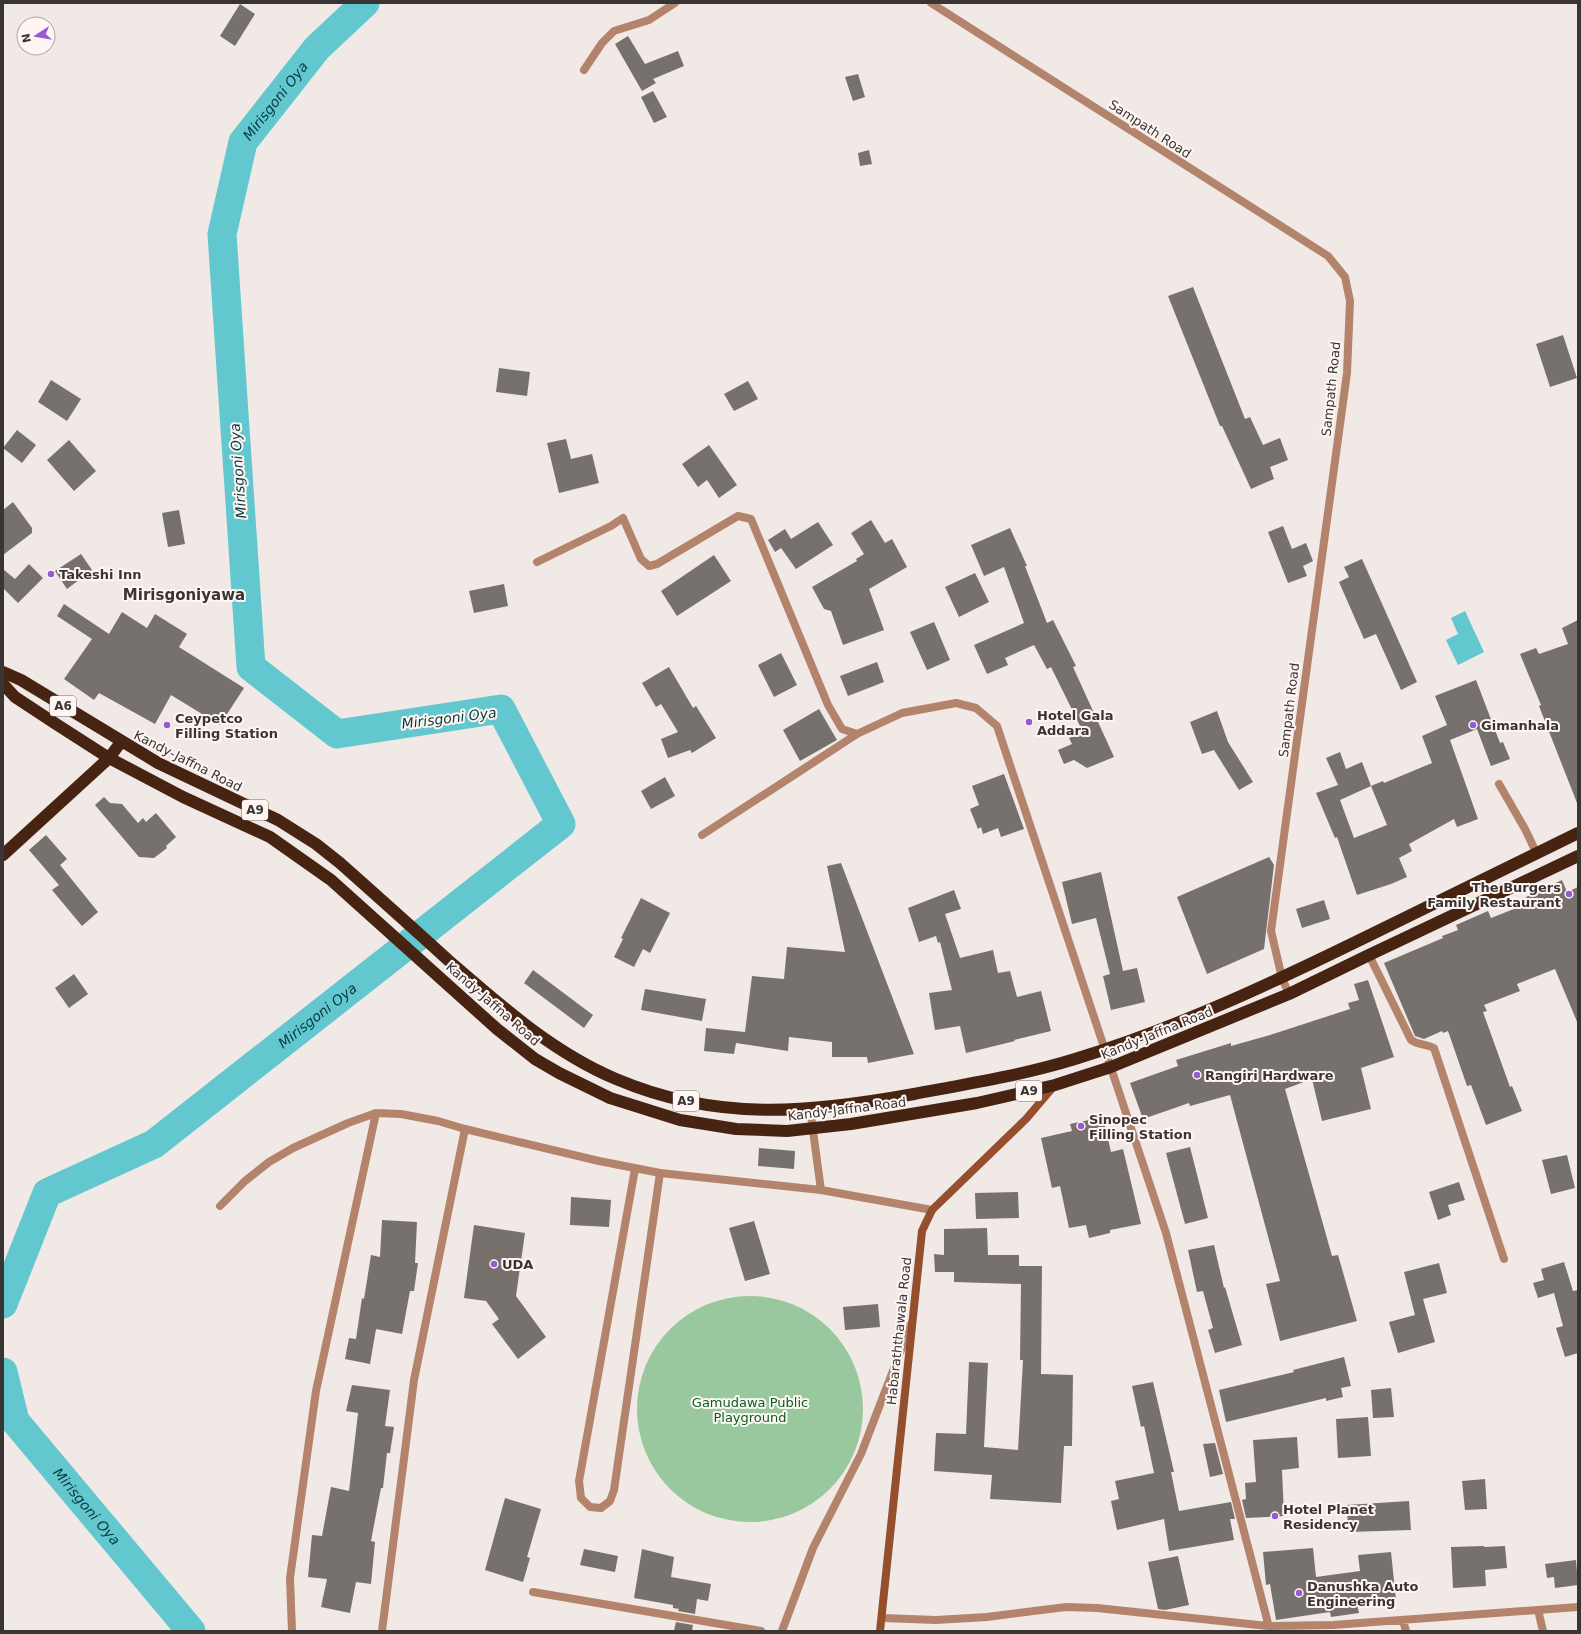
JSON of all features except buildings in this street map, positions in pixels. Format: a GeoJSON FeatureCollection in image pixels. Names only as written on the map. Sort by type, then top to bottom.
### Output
{"type":"FeatureCollection","features":[{"type":"Feature","properties":{"kind":"highway","name":"A6"},"geometry":{"type":"LineString","coordinates":[[3,672],[22,680],[121,742]]}},
{"type":"Feature","properties":{"kind":"highway","name":"A6"},"geometry":{"type":"LineString","coordinates":[[3,684],[15,697],[109,758]]}},
{"type":"Feature","properties":{"kind":"highway","name":"Kandy-Jaffna Road"},"geometry":{"type":"LineString","coordinates":[[121,742],[184,777],[283,824],[316,844],[513,1016],[572,1058],[597,1071],[639,1088],[685,1101],[717,1107],[765,1111],[810,1109],[888,1099],[1036,1070],[1106,1049],[1192,1017],[1282,978],[1577,835]]}},
{"type":"Feature","properties":{"kind":"highway"},"geometry":{"type":"LineString","coordinates":[[3,856],[109,758],[121,742]]}},
{"type":"Feature","properties":{"kind":"highway","name":"Kandy-Jaffna Road"},"geometry":{"type":"LineString","coordinates":[[109,758],[183,797],[270,837],[332,880],[511,1041],[535,1059],[610,1098],[656,1114],[680,1120],[736,1129],[787,1131],[886,1119],[970,1105],[1055,1085],[1111,1067],[1289,994],[1578,856]]}},
{"type":"Feature","properties":{"kind":"street"},"geometry":{"type":"LineString","coordinates":[[584,70],[602,43],[614,31],[649,20],[675,3]]}},
{"type":"Feature","properties":{"kind":"street","name":"Sampath Road"},"geometry":{"type":"LineString","coordinates":[[931,3],[1328,256],[1346,277],[1350,301],[1347,374],[1271,931],[1282,978],[1289,994]]}},
{"type":"Feature","properties":{"kind":"street"},"geometry":{"type":"LineString","coordinates":[[537,562],[611,526],[623,518],[640,559],[649,566],[658,564],[738,516],[751,519],[828,705],[842,729],[857,734]]}},
{"type":"Feature","properties":{"kind":"street"},"geometry":{"type":"LineString","coordinates":[[702,835],[857,734],[902,713],[956,703],[976,708],[997,726],[1106,1049],[1166,1233],[1269,1628]]}},
{"type":"Feature","properties":{"kind":"street"},"geometry":{"type":"LineString","coordinates":[[1499,784],[1525,829],[1537,854]]}},
{"type":"Feature","properties":{"kind":"street"},"geometry":{"type":"LineString","coordinates":[[1369,955],[1411,1040],[1416,1044],[1427,1044],[1434,1048],[1504,1259]]}},
{"type":"Feature","properties":{"kind":"street","name":"Habaraththawala Road"},"geometry":{"type":"LineString","coordinates":[[880,1631],[922,1231],[932,1210],[1026,1119],[1055,1085]]}},
{"type":"Feature","properties":{"kind":"street"},"geometry":{"type":"LineString","coordinates":[[810,1109],[821,1190]]}},
{"type":"Feature","properties":{"kind":"street"},"geometry":{"type":"LineString","coordinates":[[220,1206],[245,1181],[275,1158],[293,1148],[348,1123],[376,1113],[401,1114],[438,1121],[465,1129],[660,1173],[821,1190],[932,1210]]}},
{"type":"Feature","properties":{"kind":"street"},"geometry":{"type":"LineString","coordinates":[[292,1631],[290,1578],[316,1391],[376,1113]]}},
{"type":"Feature","properties":{"kind":"street"},"geometry":{"type":"LineString","coordinates":[[382,1631],[414,1380],[465,1129]]}},
{"type":"Feature","properties":{"kind":"street"},"geometry":{"type":"LineString","coordinates":[[635,1168],[579,1481],[581,1498],[590,1507],[601,1508],[610,1501],[614,1490],[660,1173]]}},
{"type":"Feature","properties":{"kind":"street"},"geometry":{"type":"LineString","coordinates":[[782,1631],[813,1548],[861,1454],[912,1320]]}},
{"type":"Feature","properties":{"kind":"street"},"geometry":{"type":"LineString","coordinates":[[533,1592],[762,1631]]}},
{"type":"Feature","properties":{"kind":"street"},"geometry":{"type":"LineString","coordinates":[[882,1618],[936,1620],[987,1617],[1066,1608],[1098,1608],[1269,1628],[1403,1621],[1578,1607]]}},
{"type":"Feature","properties":{"kind":"street"},"geometry":{"type":"LineString","coordinates":[[1538,1610],[1543,1631]]}},
{"type":"Feature","properties":{"kind":"street"},"geometry":{"type":"LineString","coordinates":[[1403,1621],[1406,1631]]}},
{"type":"Feature","properties":{"kind":"green space","name":"Gamudawa Public Playground"},"geometry":{"type":"Polygon","coordinates":[[[739,1296],[761,1296],[793,1304],[803,1309],[822,1321],[838,1337],[855,1366],[861,1387],[863,1409],[861,1431],[855,1452],[838,1481],[822,1497],[793,1514],[761,1522],[739,1522],[707,1514],[697,1509],[678,1497],[662,1481],[645,1452],[637,1420],[637,1398],[645,1366],[650,1356],[662,1337],[678,1321],[707,1304],[739,1296]]]}},
{"type":"Feature","properties":{"kind":"water"},"geometry":{"type":"Polygon","coordinates":[[[1465,611],[1484,652],[1458,665],[1446,640],[1458,634],[1451,618],[1465,611]]]}},
{"type":"Feature","properties":{"kind":"waterway","name":"Mirisgoni Oya"},"geometry":{"type":"LineString","coordinates":[[3,1304],[47,1193],[154,1144],[561,824],[501,709],[337,734],[251,667],[222,234],[243,142],[317,48],[365,3]]}},
{"type":"Feature","properties":{"kind":"waterway","name":"Mirisgoni Oya"},"geometry":{"type":"LineString","coordinates":[[3,1372],[15,1421],[191,1631]]}},
{"type":"Feature","properties":{"kind":"place","name":"Takeshi Inn"},"geometry":{"type":"Point","coordinates":[51,574]}},
{"type":"Feature","properties":{"kind":"place","name":"Hotel Gala Addara"},"geometry":{"type":"Point","coordinates":[1029,722]}},
{"type":"Feature","properties":{"kind":"place","name":"Ceypetco Filling Station"},"geometry":{"type":"Point","coordinates":[167,725]}},
{"type":"Feature","properties":{"kind":"place","name":"Gimanhala"},"geometry":{"type":"Point","coordinates":[1473,725]}},
{"type":"Feature","properties":{"kind":"place","name":"The Burgers Family Restaurant"},"geometry":{"type":"Point","coordinates":[1569,894]}},
{"type":"Feature","properties":{"kind":"place","name":"Rangiri Hardware"},"geometry":{"type":"Point","coordinates":[1197,1075]}},
{"type":"Feature","properties":{"kind":"place","name":"Sinopec Filling Station"},"geometry":{"type":"Point","coordinates":[1081,1126]}},
{"type":"Feature","properties":{"kind":"place","name":"UDA"},"geometry":{"type":"Point","coordinates":[494,1264]}},
{"type":"Feature","properties":{"kind":"place","name":"Hotel Planet Residency"},"geometry":{"type":"Point","coordinates":[1275,1516]}},
{"type":"Feature","properties":{"kind":"place","name":"Danushka Auto Engineering"},"geometry":{"type":"Point","coordinates":[1299,1593]}},
{"type":"Feature","properties":{"kind":"district","name":"Mirisgoniyawa"},"geometry":{"type":"Point","coordinates":[184,595]}}]}
